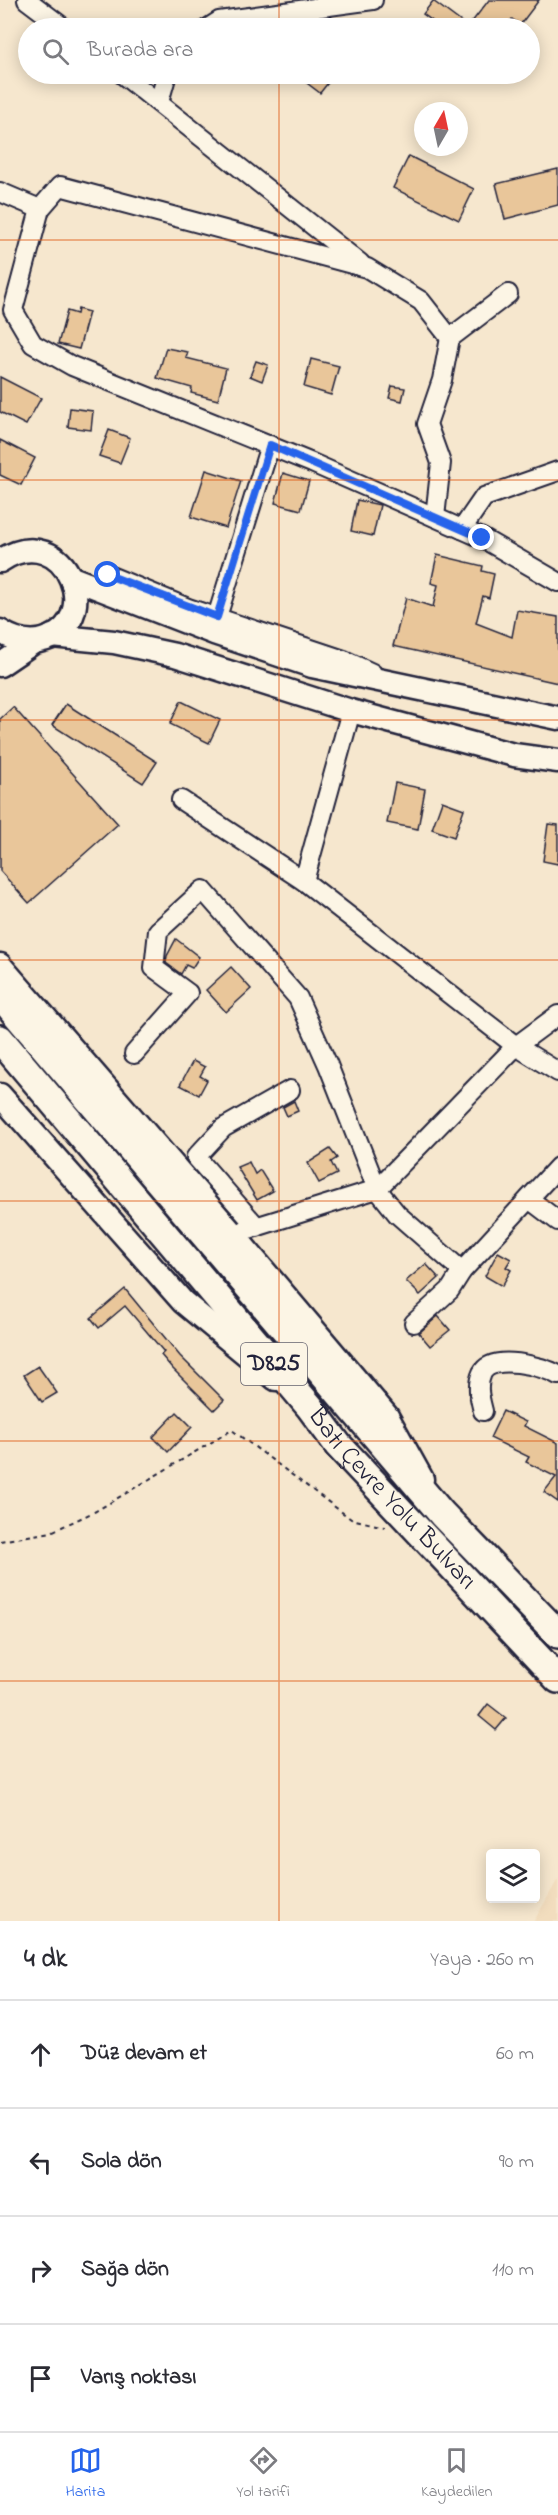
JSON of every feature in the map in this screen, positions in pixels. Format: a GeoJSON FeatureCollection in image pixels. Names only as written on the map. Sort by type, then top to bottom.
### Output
{"type":"FeatureCollection","features":[{"type":"Feature","properties":{"kind":"highway","name":"Batı Çevre Yolu Bulvarı"},"geometry":{"type":"LineString","coordinates":[[0,995],[442,1514],[558,1634]]}},
{"type":"Feature","properties":{"kind":"highway","name":"Batı Çevre Yolu Bulvarı"},"geometry":{"type":"LineString","coordinates":[[0,1039],[310,1407],[338,1445],[558,1679]]}},
{"type":"Feature","properties":{"kind":"main road"},"geometry":{"type":"LineString","coordinates":[[0,665],[66,624],[74,607],[72,578],[61,563],[45,553],[26,550],[5,552]]}},
{"type":"Feature","properties":{"kind":"main road"},"geometry":{"type":"LineString","coordinates":[[72,578],[214,633],[312,666],[558,718]]}},
{"type":"Feature","properties":{"kind":"main road"},"geometry":{"type":"LineString","coordinates":[[0,631],[15,639],[114,642],[175,655],[351,711],[514,755],[558,761]]}},
{"type":"Feature","properties":{"kind":"main road"},"geometry":{"type":"LineString","coordinates":[[0,965],[387,1416],[442,1514]]}},
{"type":"Feature","properties":{"kind":"main road"},"geometry":{"type":"LineString","coordinates":[[0,1095],[183,1302],[310,1407]]}},
{"type":"Feature","properties":{"kind":"street"},"geometry":{"type":"LineString","coordinates":[[27,0],[51,18]]}},
{"type":"Feature","properties":{"kind":"street"},"geometry":{"type":"LineString","coordinates":[[241,18],[373,0]]}},
{"type":"Feature","properties":{"kind":"street"},"geometry":{"type":"LineString","coordinates":[[135,84],[367,268],[421,301],[450,338]]}},
{"type":"Feature","properties":{"kind":"street"},"geometry":{"type":"LineString","coordinates":[[159,102],[164,84]]}},
{"type":"Feature","properties":{"kind":"street"},"geometry":{"type":"LineString","coordinates":[[367,268],[60,186],[40,209],[13,310],[33,344],[72,366],[270,445],[435,517],[462,529],[558,582]]}},
{"type":"Feature","properties":{"kind":"street"},"geometry":{"type":"LineString","coordinates":[[0,192],[40,209]]}},
{"type":"Feature","properties":{"kind":"street"},"geometry":{"type":"LineString","coordinates":[[435,517],[441,463],[427,424],[442,380],[450,338],[508,294]]}},
{"type":"Feature","properties":{"kind":"street"},"geometry":{"type":"LineString","coordinates":[[217,617],[270,445]]}},
{"type":"Feature","properties":{"kind":"street"},"geometry":{"type":"LineString","coordinates":[[462,529],[484,497],[558,471]]}},
{"type":"Feature","properties":{"kind":"street"},"geometry":{"type":"LineString","coordinates":[[108,575],[217,617],[344,660],[401,686]]}},
{"type":"Feature","properties":{"kind":"street"},"geometry":{"type":"LineString","coordinates":[[304,880],[351,711]]}},
{"type":"Feature","properties":{"kind":"street"},"geometry":{"type":"LineString","coordinates":[[181,800],[304,880],[516,1046],[558,1072]]}},
{"type":"Feature","properties":{"kind":"street"},"geometry":{"type":"LineString","coordinates":[[134,1054],[188,993],[154,968],[158,931],[203,890],[298,998],[328,1065],[377,1189],[397,1214],[462,1271]]}},
{"type":"Feature","properties":{"kind":"street"},"geometry":{"type":"LineString","coordinates":[[233,1234],[377,1189],[516,1046],[558,1015]]}},
{"type":"Feature","properties":{"kind":"street"},"geometry":{"type":"LineString","coordinates":[[257,1227],[196,1157],[223,1128],[291,1090]]}},
{"type":"Feature","properties":{"kind":"street"},"geometry":{"type":"LineString","coordinates":[[414,1323],[450,1290],[462,1271],[558,1167]]}},
{"type":"Feature","properties":{"kind":"street"},"geometry":{"type":"LineString","coordinates":[[529,1199],[558,1221]]}},
{"type":"Feature","properties":{"kind":"street"},"geometry":{"type":"LineString","coordinates":[[483,1411],[478,1390],[482,1372],[490,1365],[514,1363],[543,1367],[558,1375]]}},
{"type":"Feature","properties":{"kind":"path"},"geometry":{"type":"LineString","coordinates":[[0,1541],[51,1532],[96,1511],[232,1430],[351,1519],[392,1528]]}},
{"type":"Feature","properties":{"kind":"shaded area"},"geometry":{"type":"Polygon","coordinates":[[[558,1879],[558,1921],[534,1921],[558,1879]]]}},
{"type":"Feature","properties":{"kind":"building"},"geometry":{"type":"Polygon","coordinates":[[[489,0],[539,0],[525,18],[475,18],[489,0]]]}},
{"type":"Feature","properties":{"kind":"building"},"geometry":{"type":"Polygon","coordinates":[[[433,1],[456,18],[428,18],[423,14],[433,1]]]}},
{"type":"Feature","properties":{"kind":"building"},"geometry":{"type":"Polygon","coordinates":[[[308,84],[327,84],[320,93],[308,84]]]}},
{"type":"Feature","properties":{"kind":"building"},"geometry":{"type":"Polygon","coordinates":[[[409,156],[474,189],[459,220],[393,188],[409,156]]]}},
{"type":"Feature","properties":{"kind":"building"},"geometry":{"type":"Polygon","coordinates":[[[558,169],[558,205],[505,219],[496,184],[558,169]]]}},
{"type":"Feature","properties":{"kind":"building"},"geometry":{"type":"Polygon","coordinates":[[[78,309],[89,312],[79,349],[58,344],[67,311],[77,314],[78,309]]]}},
{"type":"Feature","properties":{"kind":"building"},"geometry":{"type":"Polygon","coordinates":[[[166,348],[188,352],[186,358],[226,368],[218,400],[191,393],[192,388],[157,378],[166,348]]]}},
{"type":"Feature","properties":{"kind":"building"},"geometry":{"type":"Polygon","coordinates":[[[311,359],[339,366],[331,395],[304,387],[311,359]]]}},
{"type":"Feature","properties":{"kind":"building"},"geometry":{"type":"Polygon","coordinates":[[[256,361],[268,365],[262,381],[250,376],[256,361]]]}},
{"type":"Feature","properties":{"kind":"building"},"geometry":{"type":"Polygon","coordinates":[[[0,377],[41,398],[26,425],[0,412],[0,377]]]}},
{"type":"Feature","properties":{"kind":"building"},"geometry":{"type":"Polygon","coordinates":[[[392,386],[405,388],[402,401],[389,398],[392,386]]]}},
{"type":"Feature","properties":{"kind":"building"},"geometry":{"type":"Polygon","coordinates":[[[70,408],[93,411],[91,430],[68,427],[70,408]]]}},
{"type":"Feature","properties":{"kind":"building"},"geometry":{"type":"Polygon","coordinates":[[[109,430],[130,438],[120,463],[99,456],[109,430]]]}},
{"type":"Feature","properties":{"kind":"building"},"geometry":{"type":"Polygon","coordinates":[[[0,440],[35,458],[21,485],[0,475],[0,440]]]}},
{"type":"Feature","properties":{"kind":"building"},"geometry":{"type":"Polygon","coordinates":[[[206,470],[241,481],[226,528],[191,517],[206,470]]]}},
{"type":"Feature","properties":{"kind":"building"},"geometry":{"type":"Polygon","coordinates":[[[283,473],[309,481],[301,510],[275,503],[283,473]]]}},
{"type":"Feature","properties":{"kind":"building"},"geometry":{"type":"Polygon","coordinates":[[[357,500],[380,505],[373,536],[351,531],[357,500]]]}},
{"type":"Feature","properties":{"kind":"building"},"geometry":{"type":"Polygon","coordinates":[[[437,555],[483,566],[482,571],[494,574],[489,598],[483,596],[476,623],[512,637],[517,610],[558,617],[558,683],[393,646],[406,598],[433,607],[438,585],[431,583],[437,555]]]}},
{"type":"Feature","properties":{"kind":"building"},"geometry":{"type":"Polygon","coordinates":[[[181,701],[220,720],[209,743],[170,724],[181,701]]]}},
{"type":"Feature","properties":{"kind":"building"},"geometry":{"type":"Polygon","coordinates":[[[66,704],[157,762],[143,783],[52,725],[66,704]]]}},
{"type":"Feature","properties":{"kind":"building"},"geometry":{"type":"Polygon","coordinates":[[[13,707],[118,824],[29,903],[0,871],[0,719],[13,707]]]}},
{"type":"Feature","properties":{"kind":"building"},"geometry":{"type":"Polygon","coordinates":[[[395,783],[425,789],[418,829],[387,823],[395,783]]]}},
{"type":"Feature","properties":{"kind":"building"},"geometry":{"type":"Polygon","coordinates":[[[442,801],[464,809],[454,837],[432,829],[442,801]]]}},
{"type":"Feature","properties":{"kind":"building"},"geometry":{"type":"Polygon","coordinates":[[[548,824],[558,825],[558,864],[543,861],[548,824]]]}},
{"type":"Feature","properties":{"kind":"building"},"geometry":{"type":"Polygon","coordinates":[[[176,939],[199,957],[192,968],[186,965],[181,974],[166,963],[176,939]]]}},
{"type":"Feature","properties":{"kind":"building"},"geometry":{"type":"Polygon","coordinates":[[[231,967],[251,989],[226,1012],[206,990],[231,967]]]}},
{"type":"Feature","properties":{"kind":"building"},"geometry":{"type":"Polygon","coordinates":[[[193,1061],[205,1067],[200,1076],[207,1080],[199,1095],[180,1085],[193,1061]]]}},
{"type":"Feature","properties":{"kind":"building"},"geometry":{"type":"Polygon","coordinates":[[[294,1101],[298,1111],[287,1116],[283,1107],[294,1101]]]}},
{"type":"Feature","properties":{"kind":"building"},"geometry":{"type":"Polygon","coordinates":[[[330,1149],[337,1158],[331,1162],[337,1174],[319,1183],[308,1163],[330,1149]]]}},
{"type":"Feature","properties":{"kind":"building"},"geometry":{"type":"Polygon","coordinates":[[[249,1162],[255,1174],[260,1170],[273,1191],[257,1200],[237,1167],[249,1162]]]}},
{"type":"Feature","properties":{"kind":"building"},"geometry":{"type":"Polygon","coordinates":[[[498,1252],[511,1259],[506,1267],[511,1270],[502,1286],[485,1276],[498,1252]]]}},
{"type":"Feature","properties":{"kind":"building"},"geometry":{"type":"Polygon","coordinates":[[[426,1264],[439,1278],[420,1295],[406,1281],[426,1264]]]}},
{"type":"Feature","properties":{"kind":"building"},"geometry":{"type":"Polygon","coordinates":[[[125,1289],[180,1356],[224,1400],[214,1410],[172,1368],[161,1355],[164,1352],[125,1306],[99,1328],[91,1318],[125,1289]]]}},
{"type":"Feature","properties":{"kind":"building"},"geometry":{"type":"Polygon","coordinates":[[[438,1316],[450,1330],[430,1346],[419,1333],[438,1316]]]}},
{"type":"Feature","properties":{"kind":"building"},"geometry":{"type":"Polygon","coordinates":[[[38,1366],[57,1393],[42,1402],[24,1375],[38,1366]]]}},
{"type":"Feature","properties":{"kind":"building"},"geometry":{"type":"Polygon","coordinates":[[[503,1411],[526,1422],[524,1426],[558,1443],[558,1502],[544,1492],[556,1477],[526,1462],[529,1457],[490,1438],[503,1411]]]}},
{"type":"Feature","properties":{"kind":"building"},"geometry":{"type":"Polygon","coordinates":[[[177,1412],[192,1427],[168,1452],[153,1437],[177,1412]]]}},
{"type":"Feature","properties":{"kind":"building"},"geometry":{"type":"Polygon","coordinates":[[[488,1704],[506,1718],[496,1730],[479,1716],[488,1704]]]}},
{"type":"Feature","properties":{"kind":"route"},"geometry":{"type":"LineString","coordinates":[[108,575],[188,608],[217,617],[270,445],[482,538]]}}]}
